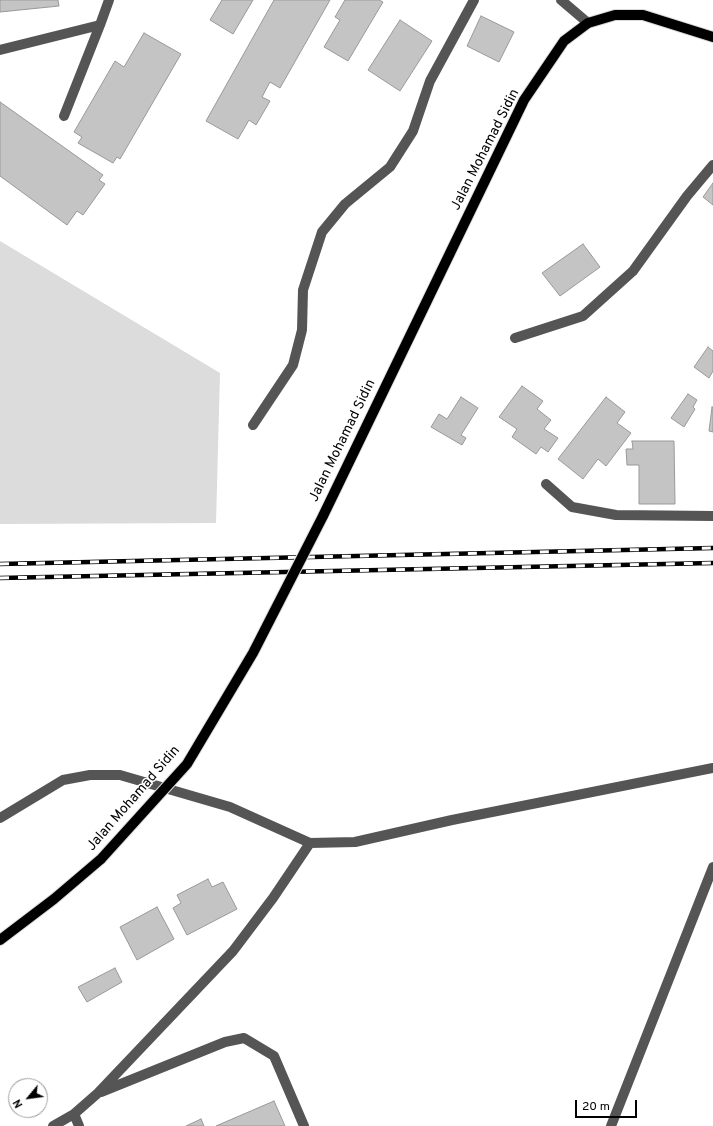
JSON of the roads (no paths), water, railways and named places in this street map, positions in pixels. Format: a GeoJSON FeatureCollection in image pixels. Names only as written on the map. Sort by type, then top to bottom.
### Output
{"type":"FeatureCollection","features":[{"type":"Feature","properties":{"kind":"main road","name":"Jalan Mohamad Sidin"},"geometry":{"type":"LineString","coordinates":[[0,940],[54,899],[101,859],[187,764],[253,653],[323,516],[524,100],[564,41],[588,23],[615,15],[643,15],[713,37]]}},
{"type":"Feature","properties":{"kind":"street"},"geometry":{"type":"LineString","coordinates":[[64,116],[109,0]]}},
{"type":"Feature","properties":{"kind":"street"},"geometry":{"type":"LineString","coordinates":[[253,425],[293,365],[302,330],[303,290],[322,232],[345,204],[390,167],[413,131],[430,81],[474,0]]}},
{"type":"Feature","properties":{"kind":"street"},"geometry":{"type":"LineString","coordinates":[[561,0],[588,23]]}},
{"type":"Feature","properties":{"kind":"street"},"geometry":{"type":"LineString","coordinates":[[0,50],[100,26]]}},
{"type":"Feature","properties":{"kind":"street"},"geometry":{"type":"LineString","coordinates":[[515,338],[583,316],[633,271],[687,196],[713,165]]}},
{"type":"Feature","properties":{"kind":"street"},"geometry":{"type":"LineString","coordinates":[[546,484],[572,506],[616,515],[713,516]]}},
{"type":"Feature","properties":{"kind":"street"},"geometry":{"type":"LineString","coordinates":[[0,818],[63,780],[90,775],[120,775],[230,807],[310,843],[355,842],[452,820],[713,768]]}},
{"type":"Feature","properties":{"kind":"street"},"geometry":{"type":"LineString","coordinates":[[53,1126],[74,1114],[98,1093],[233,951],[273,898],[310,843]]}},
{"type":"Feature","properties":{"kind":"street"},"geometry":{"type":"LineString","coordinates":[[611,1126],[713,867]]}},
{"type":"Feature","properties":{"kind":"street"},"geometry":{"type":"LineString","coordinates":[[98,1093],[225,1042],[244,1038],[274,1056],[304,1126]]}},
{"type":"Feature","properties":{"kind":"street"},"geometry":{"type":"LineString","coordinates":[[74,1114],[79,1126]]}},
{"type":"Feature","properties":{"kind":"railway"},"geometry":{"type":"LineString","coordinates":[[0,564],[713,548]]}},
{"type":"Feature","properties":{"kind":"railway"},"geometry":{"type":"LineString","coordinates":[[0,578],[713,563]]}}]}
